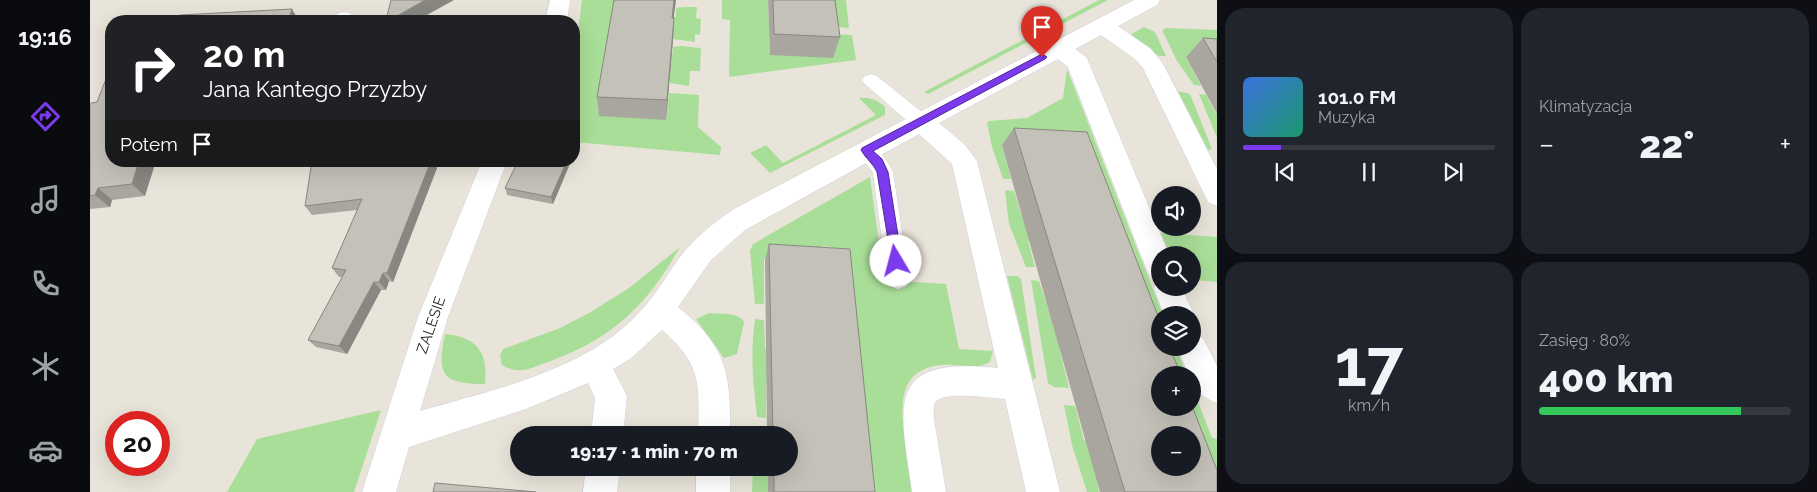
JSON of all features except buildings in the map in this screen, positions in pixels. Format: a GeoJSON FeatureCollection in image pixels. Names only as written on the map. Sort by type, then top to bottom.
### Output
{"type":"FeatureCollection","features":[{"type":"Feature","properties":{"kind":"street"},"geometry":{"type":"LineString","coordinates":[[557,15],[560,0]]}},
{"type":"Feature","properties":{"kind":"street"},"geometry":{"type":"LineString","coordinates":[[396,435],[505,401],[594,364],[619,349],[642,331],[660,311],[700,254],[725,229],[743,217],[1150,0]]}},
{"type":"Feature","properties":{"kind":"street"},"geometry":{"type":"LineString","coordinates":[[1102,25],[1138,50],[1152,64],[1217,195]]}},
{"type":"Feature","properties":{"kind":"street"},"geometry":{"type":"LineString","coordinates":[[1058,48],[1078,63],[1151,246]]}},
{"type":"Feature","properties":{"kind":"street"},"geometry":{"type":"LineString","coordinates":[[921,122],[941,140],[955,149],[964,161],[1043,492]]}},
{"type":"Feature","properties":{"kind":"street","name":"ZALESIE"},"geometry":{"type":"LineString","coordinates":[[379,492],[433,317],[493,167]]}},
{"type":"Feature","properties":{"kind":"street"},"geometry":{"type":"LineString","coordinates":[[660,311],[681,326],[711,369],[715,398],[714,426]]}},
{"type":"Feature","properties":{"kind":"street"},"geometry":{"type":"LineString","coordinates":[[1196,356],[1204,374],[1217,388]]}},
{"type":"Feature","properties":{"kind":"street"},"geometry":{"type":"LineString","coordinates":[[594,364],[611,396],[608,426]]}},
{"type":"Feature","properties":{"kind":"street"},"geometry":{"type":"LineString","coordinates":[[928,492],[918,419],[920,404],[926,390],[935,384],[955,381],[1017,386]]}},
{"type":"Feature","properties":{"kind":"street"},"geometry":{"type":"LineString","coordinates":[[600,492],[602,476]]}},
{"type":"Feature","properties":{"kind":"street"},"geometry":{"type":"LineString","coordinates":[[712,492],[713,476]]}},
{"type":"Feature","properties":{"kind":"lane"},"geometry":{"type":"LineString","coordinates":[[871,80],[921,122]]}},
{"type":"Feature","properties":{"kind":"lane"},"geometry":{"type":"LineString","coordinates":[[866,150],[878,162],[883,172],[898,279]]}},
{"type":"Feature","properties":{"kind":"green space"},"geometry":{"type":"Polygon","coordinates":[[[582,0],[618,0],[666,120],[669,93],[699,95],[698,127],[721,147],[720,155],[580,143],[580,16],[582,0]]]}},
{"type":"Feature","properties":{"kind":"green space"},"geometry":{"type":"Polygon","coordinates":[[[722,0],[768,0],[770,55],[831,34],[852,35],[856,60],[729,77],[730,20],[722,19],[722,0]]]}},
{"type":"Feature","properties":{"kind":"green space"},"geometry":{"type":"Polygon","coordinates":[[[827,0],[846,0],[849,28],[830,26],[827,0]]]}},
{"type":"Feature","properties":{"kind":"green space"},"geometry":{"type":"Polygon","coordinates":[[[1099,0],[1108,0],[928,94],[924,92],[1099,0]]]}},
{"type":"Feature","properties":{"kind":"green space"},"geometry":{"type":"Polygon","coordinates":[[[697,7],[696,18],[701,19],[700,35],[695,34],[695,42],[673,39],[672,17],[676,17],[676,8],[697,7]]]}},
{"type":"Feature","properties":{"kind":"green space"},"geometry":{"type":"Polygon","coordinates":[[[1144,27],[1155,32],[1166,56],[1159,56],[1130,35],[1144,27]]]}},
{"type":"Feature","properties":{"kind":"green space"},"geometry":{"type":"Polygon","coordinates":[[[1163,29],[1217,30],[1217,59],[1186,57],[1201,86],[1194,85],[1177,61],[1163,32],[1163,29]]]}},
{"type":"Feature","properties":{"kind":"green space"},"geometry":{"type":"Polygon","coordinates":[[[673,47],[701,48],[700,71],[690,71],[689,86],[670,83],[669,58],[672,58],[673,47]]]}},
{"type":"Feature","properties":{"kind":"green space"},"geometry":{"type":"Polygon","coordinates":[[[1067,69],[1151,284],[1151,296],[1156,296],[1159,306],[1151,306],[1151,356],[1179,356],[1183,366],[1154,366],[1002,145],[1011,179],[1003,179],[992,147],[987,123],[989,121],[1027,118],[1063,98],[1067,69]]]}},
{"type":"Feature","properties":{"kind":"green space"},"geometry":{"type":"Polygon","coordinates":[[[1178,91],[1190,94],[1212,149],[1208,150],[1178,91]]]}},
{"type":"Feature","properties":{"kind":"green space"},"geometry":{"type":"Polygon","coordinates":[[[1199,94],[1206,95],[1217,113],[1217,138],[1199,94]]]}},
{"type":"Feature","properties":{"kind":"green space"},"geometry":{"type":"Polygon","coordinates":[[[859,98],[879,102],[885,107],[885,115],[770,173],[750,153],[766,145],[783,163],[876,115],[859,98]]]}},
{"type":"Feature","properties":{"kind":"green space"},"geometry":{"type":"Polygon","coordinates":[[[870,177],[884,280],[946,284],[959,349],[993,351],[990,362],[984,365],[941,365],[926,368],[916,374],[909,383],[903,404],[903,416],[912,492],[840,492],[832,247],[822,246],[823,254],[764,259],[764,304],[755,304],[750,251],[753,244],[870,177]]]}},
{"type":"Feature","properties":{"kind":"green space"},"geometry":{"type":"Polygon","coordinates":[[[1005,190],[1014,191],[1021,214],[1038,215],[1047,241],[1028,241],[1035,267],[1026,267],[1009,224],[1005,190]]]}},
{"type":"Feature","properties":{"kind":"green space"},"geometry":{"type":"Polygon","coordinates":[[[1162,236],[1217,237],[1217,282],[1201,281],[1201,246],[1166,246],[1162,236]]]}},
{"type":"Feature","properties":{"kind":"green space"},"geometry":{"type":"Polygon","coordinates":[[[680,247],[654,287],[640,304],[608,332],[568,354],[529,369],[513,370],[502,365],[500,355],[503,349],[560,328],[589,313],[629,288],[680,247]]]}},
{"type":"Feature","properties":{"kind":"green space"},"geometry":{"type":"Polygon","coordinates":[[[1007,276],[1017,276],[1021,279],[1036,378],[1033,380],[1007,276]]]}},
{"type":"Feature","properties":{"kind":"green space"},"geometry":{"type":"Polygon","coordinates":[[[1031,280],[1039,281],[1050,314],[1070,317],[1080,350],[1059,348],[1069,388],[1054,387],[1048,383],[1031,280]]]}},
{"type":"Feature","properties":{"kind":"green space"},"geometry":{"type":"Polygon","coordinates":[[[709,313],[733,315],[744,322],[737,354],[724,358],[696,319],[709,313]]]}},
{"type":"Feature","properties":{"kind":"green space"},"geometry":{"type":"Polygon","coordinates":[[[755,319],[764,320],[765,348],[785,350],[786,384],[766,383],[766,418],[757,417],[752,357],[755,319]]]}},
{"type":"Feature","properties":{"kind":"green space"},"geometry":{"type":"Polygon","coordinates":[[[445,334],[466,339],[478,348],[485,364],[485,384],[460,382],[446,375],[442,360],[445,334]]]}},
{"type":"Feature","properties":{"kind":"green space"},"geometry":{"type":"Polygon","coordinates":[[[1064,405],[1075,406],[1084,440],[1107,443],[1120,484],[1097,481],[1099,492],[1087,492],[1072,445],[1064,405]]]}},
{"type":"Feature","properties":{"kind":"green space"},"geometry":{"type":"Polygon","coordinates":[[[381,410],[354,492],[227,492],[257,439],[381,410]]]}},
{"type":"Feature","properties":{"kind":"green space"},"geometry":{"type":"Polygon","coordinates":[[[1201,410],[1212,438],[1217,439],[1217,492],[1200,476],[1201,426],[1193,426],[1193,416],[1201,416],[1201,410]]]}},
{"type":"Feature","properties":{"kind":"green space"},"geometry":{"type":"Polygon","coordinates":[[[753,476],[768,476],[768,480],[789,482],[790,492],[752,492],[753,476]]]}},
{"type":"Feature","properties":{"kind":"route"},"geometry":{"type":"LineString","coordinates":[[896,261],[883,172],[878,162],[866,150],[1042,57]]}}]}
